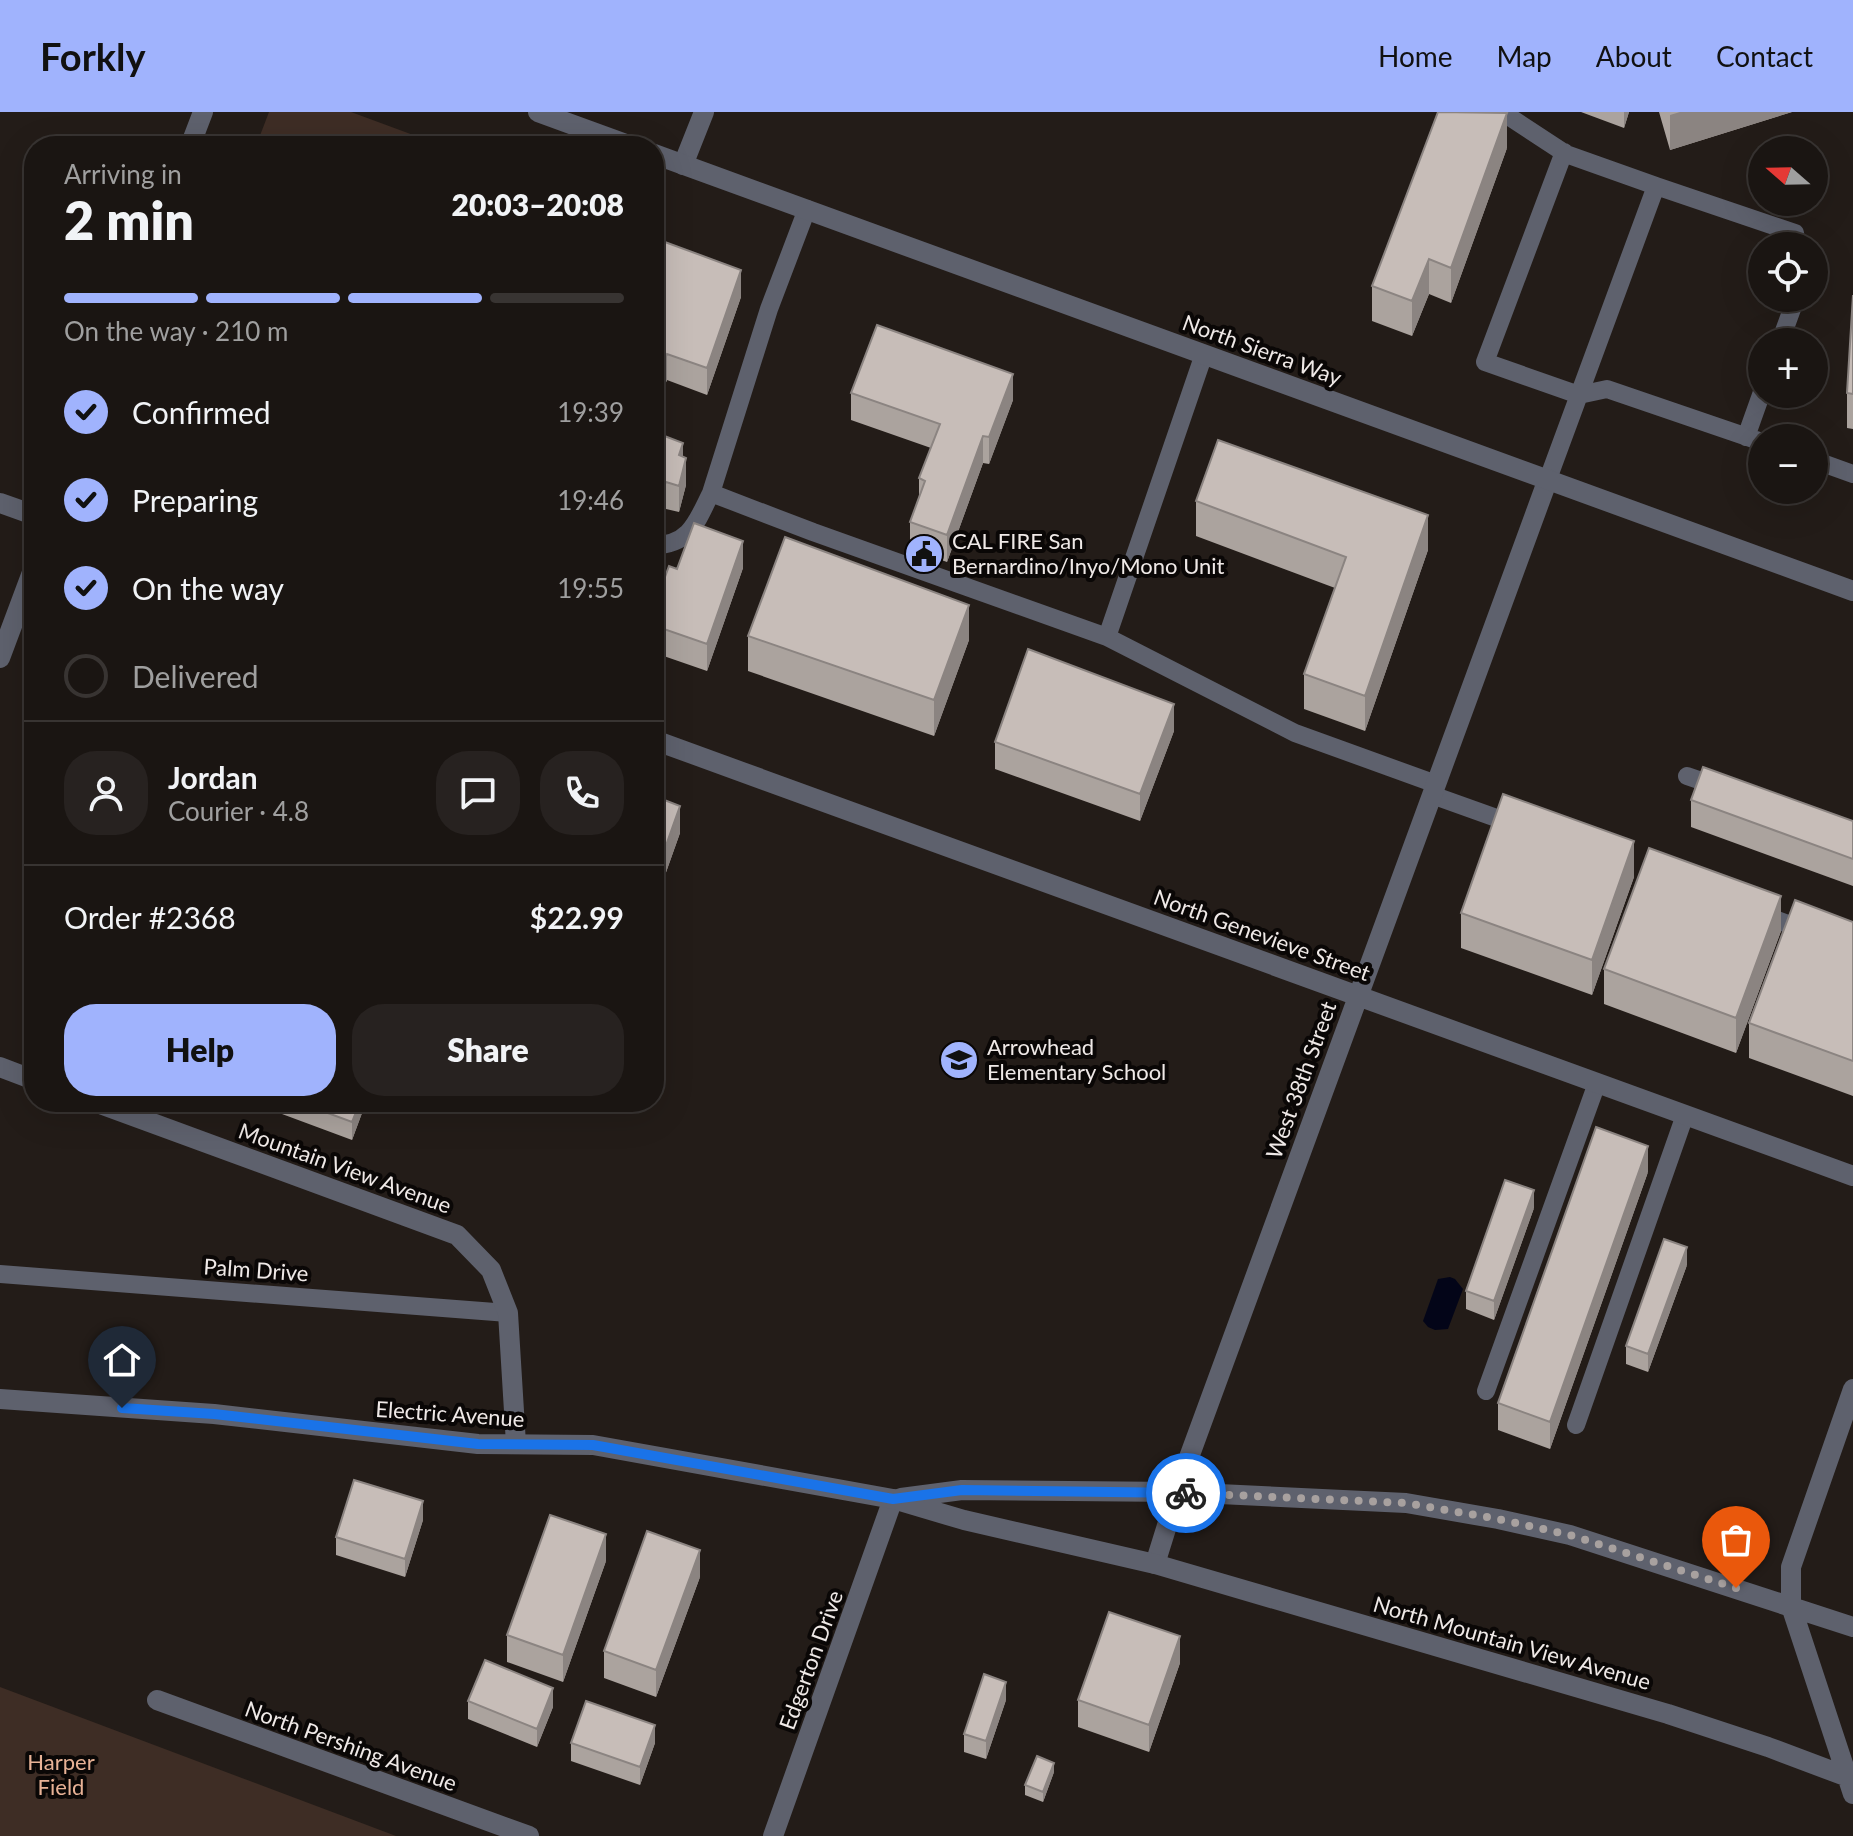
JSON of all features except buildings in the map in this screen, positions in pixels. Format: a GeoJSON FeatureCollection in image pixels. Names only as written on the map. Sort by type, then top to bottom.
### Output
{"type":"FeatureCollection","features":[{"type":"Feature","properties":{"kind":"street"},"geometry":{"type":"LineString","coordinates":[[194,136],[203,112]]}},
{"type":"Feature","properties":{"kind":"street"},"geometry":{"type":"LineString","coordinates":[[538,112],[604,136]]}},
{"type":"Feature","properties":{"kind":"street"},"geometry":{"type":"LineString","coordinates":[[683,165],[704,112]]}},
{"type":"Feature","properties":{"kind":"street","name":"North Sierra Way"},"geometry":{"type":"LineString","coordinates":[[664,158],[1853,591]]}},
{"type":"Feature","properties":{"kind":"street","name":"West 38th Street"},"geometry":{"type":"LineString","coordinates":[[1155,1564],[1177,1492],[1548,479]]}},
{"type":"Feature","properties":{"kind":"street"},"geometry":{"type":"LineString","coordinates":[[0,503],[24,511]]}},
{"type":"Feature","properties":{"kind":"street"},"geometry":{"type":"LineString","coordinates":[[0,658],[24,594]]}},
{"type":"Feature","properties":{"kind":"street","name":"North Genevieve Street"},"geometry":{"type":"LineString","coordinates":[[664,744],[1853,1176]]}},
{"type":"Feature","properties":{"kind":"street"},"geometry":{"type":"LineString","coordinates":[[0,1067],[24,1076]]}},
{"type":"Feature","properties":{"kind":"street","name":"Mountain View Avenue"},"geometry":{"type":"LineString","coordinates":[[122,1112],[457,1235],[491,1270],[508,1313],[516,1444]]}},
{"type":"Feature","properties":{"kind":"street"},"geometry":{"type":"LineString","coordinates":[[1851,1783],[1791,1606],[1791,1567],[1853,1389]]}},
{"type":"Feature","properties":{"kind":"street","name":"Electric Avenue"},"geometry":{"type":"LineString","coordinates":[[0,1399],[214,1414],[478,1444],[593,1445],[893,1499]]}},
{"type":"Feature","properties":{"kind":"street"},"geometry":{"type":"LineString","coordinates":[[893,1499],[962,1490],[1177,1492],[1406,1503],[1570,1535],[1853,1627]]}},
{"type":"Feature","properties":{"kind":"street","name":"North Mountain View Avenue"},"geometry":{"type":"LineString","coordinates":[[893,1499],[964,1520],[1155,1564],[1668,1714],[1768,1747],[1851,1783]]}},
{"type":"Feature","properties":{"kind":"street","name":"Edgerton Drive"},"geometry":{"type":"LineString","coordinates":[[773,1836],[893,1499]]}},
{"type":"Feature","properties":{"kind":"street","name":"North Pershing Avenue"},"geometry":{"type":"LineString","coordinates":[[157,1700],[529,1836]]}},
{"type":"Feature","properties":{"kind":"lane"},"geometry":{"type":"LineString","coordinates":[[1502,112],[1564,152],[1792,232]]}},
{"type":"Feature","properties":{"kind":"lane"},"geometry":{"type":"LineString","coordinates":[[1564,152],[1485,362],[1579,395],[1607,389],[1748,438]]}},
{"type":"Feature","properties":{"kind":"lane"},"geometry":{"type":"LineString","coordinates":[[1548,479],[1656,186]]}},
{"type":"Feature","properties":{"kind":"lane"},"geometry":{"type":"LineString","coordinates":[[664,545],[683,537],[696,524],[711,493],[769,309],[807,209]]}},
{"type":"Feature","properties":{"kind":"lane"},"geometry":{"type":"LineString","coordinates":[[1107,637],[1204,354]]}},
{"type":"Feature","properties":{"kind":"lane"},"geometry":{"type":"LineString","coordinates":[[1828,465],[1853,474]]}},
{"type":"Feature","properties":{"kind":"lane"},"geometry":{"type":"LineString","coordinates":[[711,493],[1107,637],[1295,733],[1533,831]]}},
{"type":"Feature","properties":{"kind":"lane"},"geometry":{"type":"LineString","coordinates":[[1687,776],[1742,796]]}},
{"type":"Feature","properties":{"kind":"lane"},"geometry":{"type":"LineString","coordinates":[[1737,905],[1853,948]]}},
{"type":"Feature","properties":{"kind":"lane"},"geometry":{"type":"LineString","coordinates":[[1486,1391],[1597,1083]]}},
{"type":"Feature","properties":{"kind":"lane"},"geometry":{"type":"LineString","coordinates":[[1576,1425],[1685,1115]]}},
{"type":"Feature","properties":{"kind":"lane","name":"Palm Drive"},"geometry":{"type":"LineString","coordinates":[[0,1274],[508,1313]]}},
{"type":"Feature","properties":{"kind":"green space"},"geometry":{"type":"Polygon","coordinates":[[[269,112],[351,112],[416,136],[260,136],[269,112]]]}},
{"type":"Feature","properties":{"kind":"green space","name":"Harper Field"},"geometry":{"type":"Polygon","coordinates":[[[0,1687],[396,1836],[0,1836],[0,1687]]]}},
{"type":"Feature","properties":{"kind":"water"},"geometry":{"type":"Polygon","coordinates":[[[1450,1277],[1463,1289],[1448,1329],[1435,1330],[1423,1321],[1438,1279],[1450,1277]]]}},
{"type":"Feature","properties":{"kind":"way so far"},"geometry":{"type":"LineString","coordinates":[[1186,1493],[1406,1503],[1570,1535],[1736,1588]]}},
{"type":"Feature","properties":{"kind":"place","name":"CAL FIRE San Bernardino/Inyo/Mono Unit"},"geometry":{"type":"Point","coordinates":[924,554]}},
{"type":"Feature","properties":{"kind":"place","name":"Arrowhead Elementary School"},"geometry":{"type":"Point","coordinates":[959,1060]}},
{"type":"Feature","properties":{"kind":"route"},"geometry":{"type":"LineString","coordinates":[[122,1408],[214,1414],[478,1444],[593,1445],[893,1499],[962,1490],[1186,1493]]}}]}
